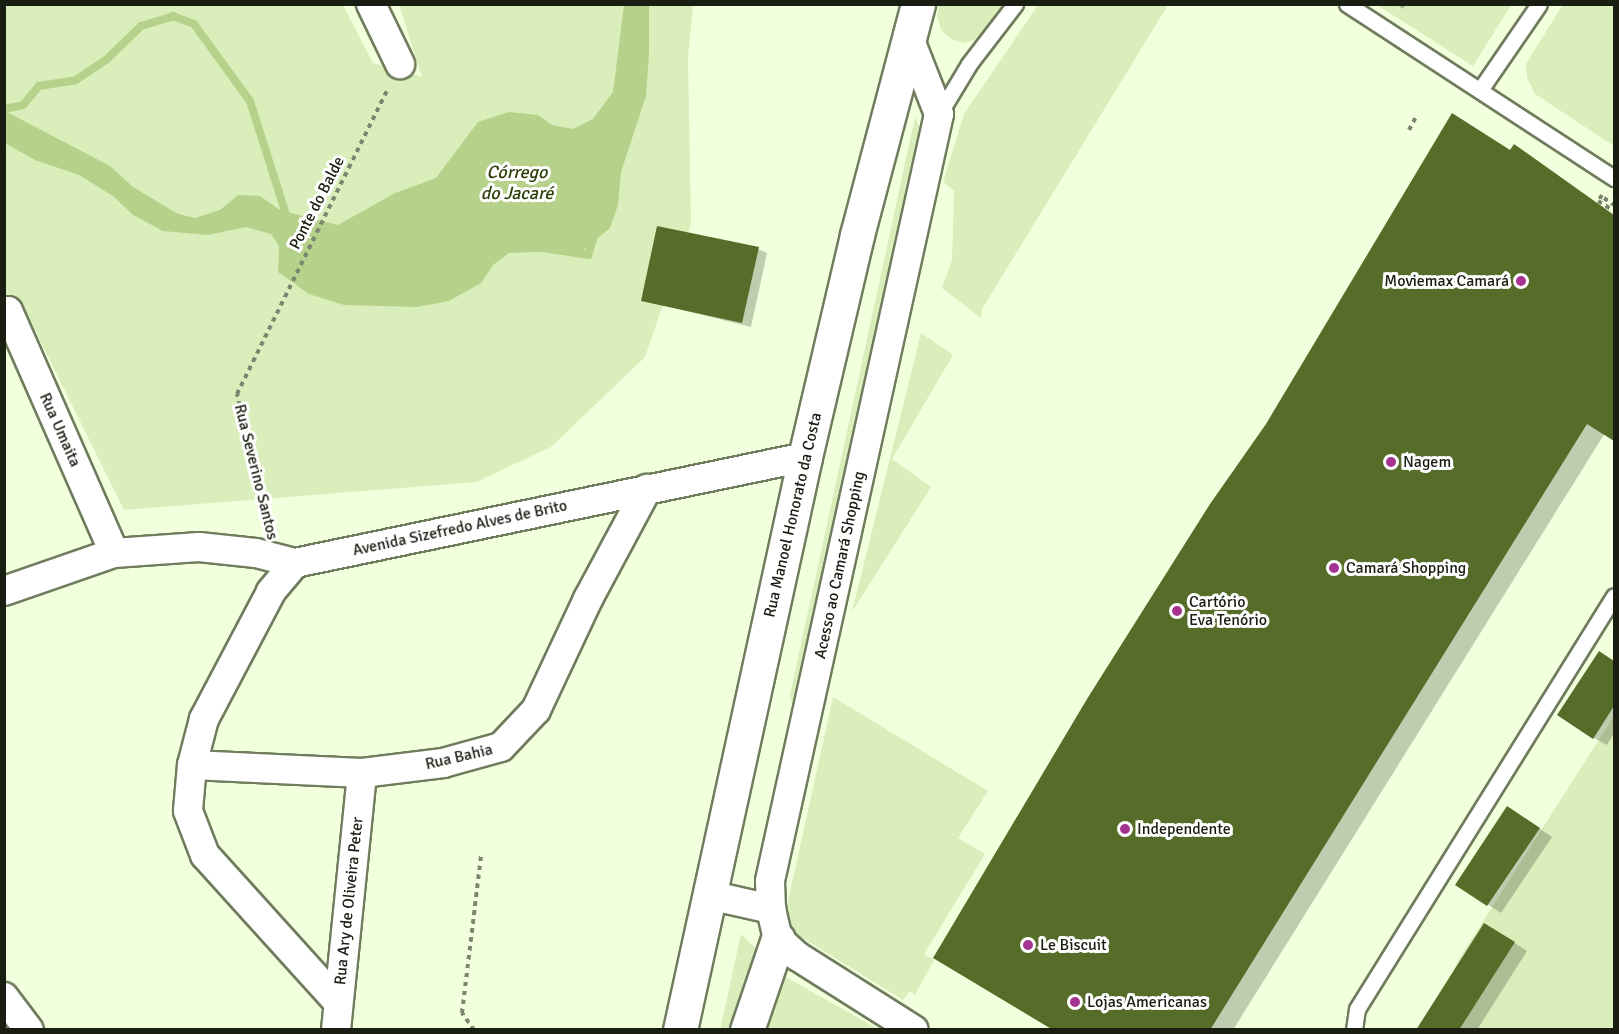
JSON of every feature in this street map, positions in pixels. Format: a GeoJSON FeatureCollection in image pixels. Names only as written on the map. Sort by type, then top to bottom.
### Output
{"type":"FeatureCollection","features":[{"type":"Feature","properties":{"kind":"street"},"geometry":{"type":"LineString","coordinates":[[371,4],[400,64]]}},
{"type":"Feature","properties":{"kind":"street"},"geometry":{"type":"LineString","coordinates":[[913,20],[939,114]]}},
{"type":"Feature","properties":{"kind":"street","name":"Rua Manoel Honorato da Costa"},"geometry":{"type":"LineString","coordinates":[[680,1029],[805,457],[913,20]]}},
{"type":"Feature","properties":{"kind":"street","name":"Acesso ao Camará Shopping"},"geometry":{"type":"LineString","coordinates":[[774,924],[770,881],[939,114]]}},
{"type":"Feature","properties":{"kind":"street","name":"Rua Umaita"},"geometry":{"type":"LineString","coordinates":[[4,312],[8,311],[114,553]]}},
{"type":"Feature","properties":{"kind":"street","name":"Avenida Sizefredo Alves de Brito"},"geometry":{"type":"LineString","coordinates":[[4,591],[114,553],[199,548],[286,560],[805,457]]}},
{"type":"Feature","properties":{"kind":"street","name":"Rua Bahia"},"geometry":{"type":"LineString","coordinates":[[192,765],[362,773],[478,756],[501,747],[519,732],[536,710],[588,599],[647,489]]}},
{"type":"Feature","properties":{"kind":"street"},"geometry":{"type":"LineString","coordinates":[[286,560],[204,719],[192,765],[188,811],[205,855],[337,1016]]}},
{"type":"Feature","properties":{"kind":"street","name":"Rua Ary de Oliveira Peter"},"geometry":{"type":"LineString","coordinates":[[337,1016],[362,773]]}},
{"type":"Feature","properties":{"kind":"street"},"geometry":{"type":"LineString","coordinates":[[709,895],[774,924],[797,956],[914,1029]]}},
{"type":"Feature","properties":{"kind":"street"},"geometry":{"type":"LineString","coordinates":[[747,1029],[774,924]]}},
{"type":"Feature","properties":{"kind":"street"},"geometry":{"type":"LineString","coordinates":[[4,997],[29,1029]]}},
{"type":"Feature","properties":{"kind":"lane"},"geometry":{"type":"LineString","coordinates":[[939,114],[969,64],[1015,4]]}},
{"type":"Feature","properties":{"kind":"lane"},"geometry":{"type":"LineString","coordinates":[[1347,4],[1614,178]]}},
{"type":"Feature","properties":{"kind":"lane"},"geometry":{"type":"LineString","coordinates":[[1480,90],[1539,4]]}},
{"type":"Feature","properties":{"kind":"lane"},"geometry":{"type":"LineString","coordinates":[[1354,1029],[1357,1009],[1614,596]]}},
{"type":"Feature","properties":{"kind":"path","name":"Ponte do Balde"},"geometry":{"type":"LineString","coordinates":[[255,354],[400,64]]}},
{"type":"Feature","properties":{"kind":"path"},"geometry":{"type":"LineString","coordinates":[[1409,130],[1417,115]]}},
{"type":"Feature","properties":{"kind":"path"},"geometry":{"type":"LineString","coordinates":[[1614,205],[1601,200],[1614,211]]}},
{"type":"Feature","properties":{"kind":"path","name":"Rua Severino Santos"},"geometry":{"type":"LineString","coordinates":[[255,354],[237,394],[286,560]]}},
{"type":"Feature","properties":{"kind":"path"},"geometry":{"type":"LineString","coordinates":[[474,1029],[462,1013],[481,856]]}},
{"type":"Feature","properties":{"kind":"shaded area"},"geometry":{"type":"Polygon","coordinates":[[[1563,4],[1614,5],[1614,146],[1535,94],[1527,78],[1526,64],[1563,4]]]}},
{"type":"Feature","properties":{"kind":"shaded area"},"geometry":{"type":"Polygon","coordinates":[[[4,5],[343,5],[373,63],[422,77],[399,5],[693,5],[688,57],[691,224],[645,357],[551,447],[476,482],[124,510],[19,298],[5,301],[4,5]]]}},
{"type":"Feature","properties":{"kind":"shaded area"},"geometry":{"type":"Polygon","coordinates":[[[939,5],[1005,5],[979,39],[963,43],[951,39],[941,30],[937,15],[939,5]]]}},
{"type":"Feature","properties":{"kind":"shaded area"},"geometry":{"type":"Polygon","coordinates":[[[1038,5],[1168,5],[982,309],[981,318],[942,288],[952,260],[954,191],[943,182],[964,114],[1038,5]]]}},
{"type":"Feature","properties":{"kind":"shaded area"},"geometry":{"type":"Polygon","coordinates":[[[1377,5],[1511,5],[1473,66],[1377,5]]]}},
{"type":"Feature","properties":{"kind":"shaded area"},"geometry":{"type":"Polygon","coordinates":[[[915,117],[920,128],[799,697],[792,706],[790,695],[915,117]]]}},
{"type":"Feature","properties":{"kind":"shaded area"},"geometry":{"type":"Polygon","coordinates":[[[921,333],[953,355],[892,459],[931,487],[852,612],[921,333]]]}},
{"type":"Feature","properties":{"kind":"shaded area"},"geometry":{"type":"Polygon","coordinates":[[[833,697],[988,791],[958,838],[985,854],[924,954],[934,960],[915,995],[910,991],[903,1000],[793,932],[785,915],[833,697]]]}},
{"type":"Feature","properties":{"kind":"shaded area"},"geometry":{"type":"Polygon","coordinates":[[[1614,716],[1614,1029],[1452,1029],[1446,986],[1459,959],[1614,716]]]}},
{"type":"Feature","properties":{"kind":"shaded area"},"geometry":{"type":"Polygon","coordinates":[[[741,934],[784,976],[878,1029],[720,1030],[741,934]]]}},
{"type":"Feature","properties":{"kind":"water","name":"Córrego do Jacaré"},"geometry":{"type":"Polygon","coordinates":[[[624,5],[649,5],[649,54],[646,96],[621,172],[618,205],[610,228],[583,250],[509,253],[493,265],[481,283],[449,301],[417,307],[344,305],[309,294],[278,272],[279,246],[271,234],[246,227],[208,235],[163,231],[133,215],[113,196],[79,175],[35,160],[5,143],[5,111],[110,166],[133,187],[178,214],[195,218],[220,210],[238,195],[260,196],[280,210],[338,225],[395,193],[436,178],[478,122],[509,112],[538,115],[552,125],[573,129],[593,119],[613,92],[624,5]]]}},
{"type":"Feature","properties":{"kind":"building","name":"Camará Shopping"},"geometry":{"type":"Polygon","coordinates":[[[1452,113],[1510,150],[1514,144],[1614,215],[1614,441],[1587,424],[1210,1030],[1053,1030],[933,958],[1087,699],[1210,504],[1266,424],[1452,113]]]}},
{"type":"Feature","properties":{"kind":"building"},"geometry":{"type":"Polygon","coordinates":[[[657,226],[759,247],[742,323],[641,301],[657,226]]]}},
{"type":"Feature","properties":{"kind":"building"},"geometry":{"type":"Polygon","coordinates":[[[1599,651],[1614,661],[1614,706],[1593,739],[1557,715],[1599,651]]]}},
{"type":"Feature","properties":{"kind":"building"},"geometry":{"type":"Polygon","coordinates":[[[1507,806],[1540,828],[1487,906],[1455,885],[1507,806]]]}},
{"type":"Feature","properties":{"kind":"building"},"geometry":{"type":"Polygon","coordinates":[[[1484,923],[1515,942],[1459,1030],[1416,1030],[1484,923]]]}},
{"type":"Feature","properties":{"kind":"waterway","name":"Córrego do Jacaré"},"geometry":{"type":"LineString","coordinates":[[4,109],[23,105],[39,86],[76,80],[107,59],[141,26],[173,16],[194,24],[250,101],[288,221]]}},
{"type":"Feature","properties":{"kind":"waterway","name":"Córrego do Jacaré"},"geometry":{"type":"LineString","coordinates":[[537,247],[588,255],[595,234]]}},
{"type":"Feature","properties":{"kind":"place","name":"Moviemax Camará"},"geometry":{"type":"Point","coordinates":[1521,281]}},
{"type":"Feature","properties":{"kind":"place","name":"Nagem"},"geometry":{"type":"Point","coordinates":[1391,462]}},
{"type":"Feature","properties":{"kind":"place","name":"Camará Shopping"},"geometry":{"type":"Point","coordinates":[1334,568]}},
{"type":"Feature","properties":{"kind":"place","name":"Cartório Eva Tenório"},"geometry":{"type":"Point","coordinates":[1177,611]}},
{"type":"Feature","properties":{"kind":"place","name":"Independente"},"geometry":{"type":"Point","coordinates":[1125,829]}},
{"type":"Feature","properties":{"kind":"place","name":"Le Biscuit"},"geometry":{"type":"Point","coordinates":[1028,945]}},
{"type":"Feature","properties":{"kind":"place","name":"Lojas Americanas"},"geometry":{"type":"Point","coordinates":[1075,1002]}}]}
